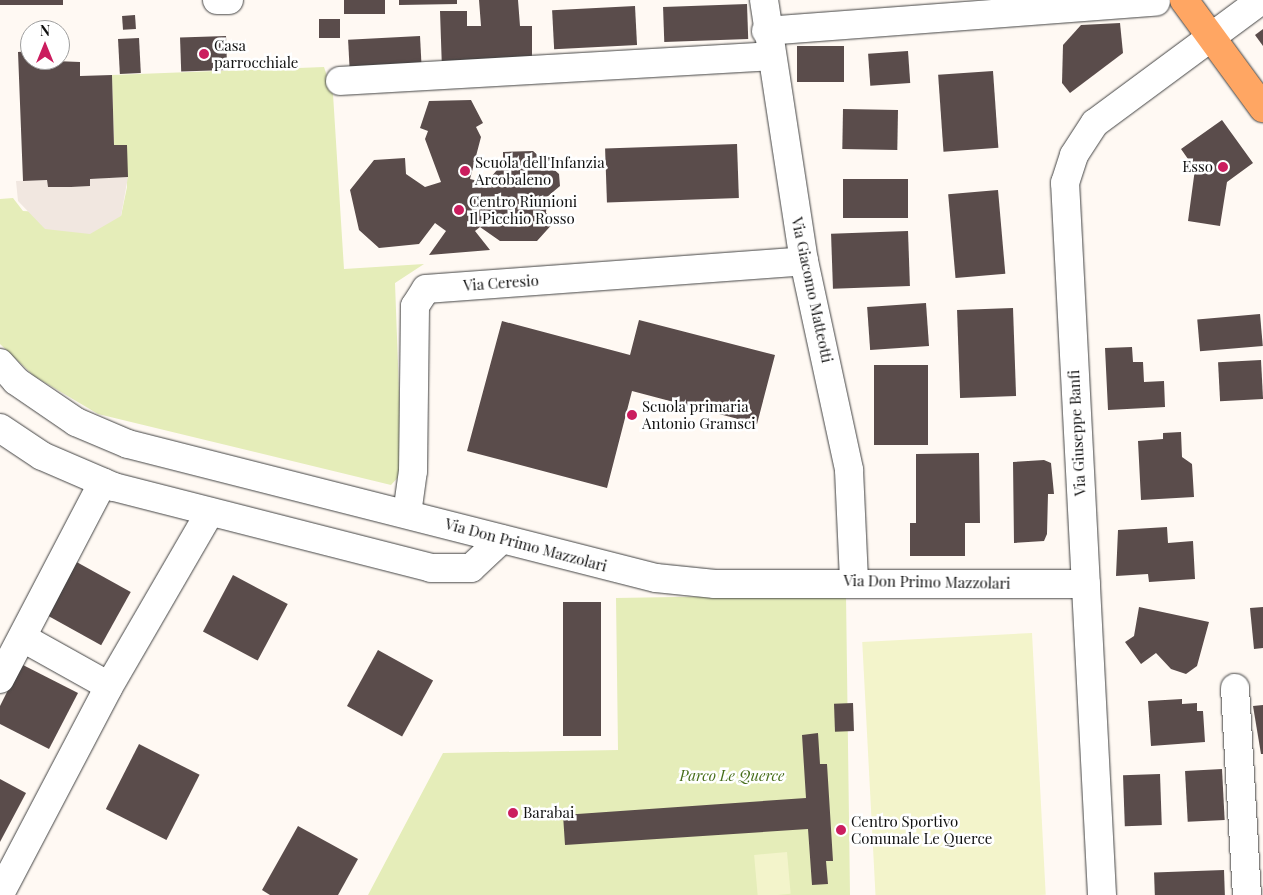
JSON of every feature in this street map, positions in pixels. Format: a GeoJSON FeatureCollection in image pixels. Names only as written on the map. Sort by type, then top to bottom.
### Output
{"type":"FeatureCollection","features":[{"type":"Feature","properties":{"kind":"main road"},"geometry":{"type":"LineString","coordinates":[[1184,0],[1263,108]]}},
{"type":"Feature","properties":{"kind":"street"},"geometry":{"type":"LineString","coordinates":[[217,0],[230,0]]}},
{"type":"Feature","properties":{"kind":"street","name":"Via Giacomo Matteotti"},"geometry":{"type":"LineString","coordinates":[[764,0],[768,43],[804,261],[849,470],[854,581]]}},
{"type":"Feature","properties":{"kind":"street","name":"Via Giuseppe Banfi"},"geometry":{"type":"LineString","coordinates":[[1102,895],[1065,183],[1074,155],[1095,123],[1261,0]]}},
{"type":"Feature","properties":{"kind":"street"},"geometry":{"type":"LineString","coordinates":[[340,81],[768,43],[1156,2]]}},
{"type":"Feature","properties":{"kind":"street","name":"Via Ceresio"},"geometry":{"type":"LineString","coordinates":[[407,514],[413,471],[415,306],[426,288],[804,261]]}},
{"type":"Feature","properties":{"kind":"street","name":"Via Don Primo Mazzolari"},"geometry":{"type":"LineString","coordinates":[[0,363],[16,382],[76,422],[128,444],[668,580],[1086,584]]}},
{"type":"Feature","properties":{"kind":"street"},"geometry":{"type":"LineString","coordinates":[[0,428],[42,456],[103,482],[210,512],[431,568],[471,568],[502,539]]}},
{"type":"Feature","properties":{"kind":"street"},"geometry":{"type":"LineString","coordinates":[[0,679],[103,482]]}},
{"type":"Feature","properties":{"kind":"street"},"geometry":{"type":"LineString","coordinates":[[0,894],[110,686],[210,512]]}},
{"type":"Feature","properties":{"kind":"street"},"geometry":{"type":"LineString","coordinates":[[431,568],[449,559],[457,527]]}},
{"type":"Feature","properties":{"kind":"street"},"geometry":{"type":"LineString","coordinates":[[23,638],[110,686]]}},
{"type":"Feature","properties":{"kind":"street"},"geometry":{"type":"LineString","coordinates":[[1235,688],[1247,895]]}},
{"type":"Feature","properties":{"kind":"green space"},"geometry":{"type":"Polygon","coordinates":[[[324,67],[333,94],[344,269],[424,264],[395,283],[402,473],[391,485],[98,414],[34,376],[0,344],[0,199],[13,198],[23,211],[121,216],[127,187],[127,145],[114,145],[112,75],[324,67]]]}},
{"type":"Feature","properties":{"kind":"green space","name":"Parco Le Querce"},"geometry":{"type":"Polygon","coordinates":[[[846,594],[850,895],[368,895],[443,753],[618,750],[616,598],[846,594]]]}},
{"type":"Feature","properties":{"kind":"green space"},"geometry":{"type":"Polygon","coordinates":[[[1032,633],[1046,895],[875,895],[862,642],[1032,633]]]}},
{"type":"Feature","properties":{"kind":"green space"},"geometry":{"type":"Polygon","coordinates":[[[787,852],[791,894],[758,895],[754,855],[787,852]]]}},
{"type":"Feature","properties":{"kind":"shaded area"},"geometry":{"type":"Polygon","coordinates":[[[128,177],[121,216],[90,234],[45,229],[18,201],[16,181],[47,180],[48,187],[71,187],[90,186],[90,179],[128,177]]]}},
{"type":"Feature","properties":{"kind":"building"},"geometry":{"type":"Polygon","coordinates":[[[0,0],[63,0],[63,5],[0,5],[0,0]]]}},
{"type":"Feature","properties":{"kind":"building"},"geometry":{"type":"Polygon","coordinates":[[[344,0],[385,0],[385,14],[344,14],[344,0]]]}},
{"type":"Feature","properties":{"kind":"building"},"geometry":{"type":"Polygon","coordinates":[[[399,0],[457,0],[457,4],[399,5],[399,0]]]}},
{"type":"Feature","properties":{"kind":"building"},"geometry":{"type":"Polygon","coordinates":[[[479,0],[518,0],[520,26],[532,26],[532,61],[442,70],[440,11],[467,11],[467,26],[481,26],[479,0]]]}},
{"type":"Feature","properties":{"kind":"building"},"geometry":{"type":"Polygon","coordinates":[[[747,4],[748,39],[664,42],[663,7],[747,4]]]}},
{"type":"Feature","properties":{"kind":"building"},"geometry":{"type":"Polygon","coordinates":[[[635,6],[637,45],[554,49],[552,10],[635,6]]]}},
{"type":"Feature","properties":{"kind":"building"},"geometry":{"type":"Polygon","coordinates":[[[135,15],[136,29],[123,30],[122,16],[135,15]]]}},
{"type":"Feature","properties":{"kind":"building"},"geometry":{"type":"Polygon","coordinates":[[[319,19],[340,19],[340,38],[319,38],[319,19]]]}},
{"type":"Feature","properties":{"kind":"building"},"geometry":{"type":"Polygon","coordinates":[[[1120,23],[1123,53],[1070,93],[1062,83],[1063,45],[1081,25],[1120,23]]]}},
{"type":"Feature","properties":{"kind":"building"},"geometry":{"type":"Polygon","coordinates":[[[1263,29],[1263,46],[1255,35],[1263,29]]]}},
{"type":"Feature","properties":{"kind":"building","name":"Casa parrocchiale"},"geometry":{"type":"Polygon","coordinates":[[[226,36],[227,70],[181,72],[180,38],[226,36]]]}},
{"type":"Feature","properties":{"kind":"building"},"geometry":{"type":"Polygon","coordinates":[[[420,36],[422,71],[350,75],[348,40],[420,36]]]}},
{"type":"Feature","properties":{"kind":"building"},"geometry":{"type":"Polygon","coordinates":[[[139,38],[141,73],[120,74],[118,39],[139,38]]]}},
{"type":"Feature","properties":{"kind":"building"},"geometry":{"type":"Polygon","coordinates":[[[797,46],[844,46],[844,82],[797,82],[797,46]]]}},
{"type":"Feature","properties":{"kind":"building"},"geometry":{"type":"Polygon","coordinates":[[[908,51],[910,83],[870,86],[868,54],[908,51]]]}},
{"type":"Feature","properties":{"kind":"building"},"geometry":{"type":"Polygon","coordinates":[[[18,52],[20,52],[20,70],[70,70],[70,62],[80,62],[80,76],[112,75],[114,145],[127,145],[128,177],[90,179],[90,186],[71,187],[48,187],[47,180],[23,181],[18,52]]]}},
{"type":"Feature","properties":{"kind":"building"},"geometry":{"type":"Polygon","coordinates":[[[993,71],[998,148],[944,152],[938,75],[993,71]]]}},
{"type":"Feature","properties":{"kind":"building"},"geometry":{"type":"Polygon","coordinates":[[[471,100],[483,123],[476,127],[481,137],[470,179],[486,183],[497,170],[503,170],[503,152],[533,151],[559,174],[560,186],[547,197],[546,213],[555,221],[537,241],[500,241],[480,227],[475,231],[490,250],[429,255],[446,231],[435,223],[419,244],[379,248],[359,230],[350,190],[374,160],[405,158],[406,174],[425,187],[441,182],[425,139],[428,131],[420,128],[429,101],[471,100]]]}},
{"type":"Feature","properties":{"kind":"building"},"geometry":{"type":"Polygon","coordinates":[[[843,109],[898,110],[897,150],[842,149],[843,109]]]}},
{"type":"Feature","properties":{"kind":"building"},"geometry":{"type":"Polygon","coordinates":[[[1222,120],[1253,163],[1227,182],[1220,226],[1188,221],[1195,169],[1181,149],[1222,120]]]}},
{"type":"Feature","properties":{"kind":"building"},"geometry":{"type":"Polygon","coordinates":[[[737,144],[739,198],[607,203],[605,149],[737,144]]]}},
{"type":"Feature","properties":{"kind":"building"},"geometry":{"type":"Polygon","coordinates":[[[843,179],[908,179],[908,218],[843,218],[843,179]]]}},
{"type":"Feature","properties":{"kind":"building"},"geometry":{"type":"Polygon","coordinates":[[[998,190],[1005,274],[956,278],[948,194],[998,190]]]}},
{"type":"Feature","properties":{"kind":"building"},"geometry":{"type":"Polygon","coordinates":[[[908,231],[910,286],[833,289],[831,234],[908,231]]]}},
{"type":"Feature","properties":{"kind":"building"},"geometry":{"type":"Polygon","coordinates":[[[926,303],[929,346],[870,350],[867,307],[926,303]]]}},
{"type":"Feature","properties":{"kind":"building"},"geometry":{"type":"Polygon","coordinates":[[[1013,308],[1016,396],[960,398],[957,310],[1013,308]]]}},
{"type":"Feature","properties":{"kind":"building"},"geometry":{"type":"Polygon","coordinates":[[[1260,314],[1263,346],[1200,351],[1197,319],[1260,314]]]}},
{"type":"Feature","properties":{"kind":"building"},"geometry":{"type":"Polygon","coordinates":[[[639,320],[775,355],[757,424],[632,391],[607,488],[467,451],[502,321],[630,355],[639,320]]]}},
{"type":"Feature","properties":{"kind":"building"},"geometry":{"type":"Polygon","coordinates":[[[1132,347],[1133,362],[1143,362],[1144,382],[1164,381],[1165,407],[1108,410],[1105,348],[1132,347]]]}},
{"type":"Feature","properties":{"kind":"building"},"geometry":{"type":"Polygon","coordinates":[[[1261,360],[1263,399],[1220,401],[1218,362],[1261,360]]]}},
{"type":"Feature","properties":{"kind":"building"},"geometry":{"type":"Polygon","coordinates":[[[874,365],[928,365],[928,445],[874,445],[874,365]]]}},
{"type":"Feature","properties":{"kind":"building"},"geometry":{"type":"Polygon","coordinates":[[[1181,432],[1182,457],[1192,464],[1194,497],[1141,500],[1138,441],[1163,439],[1163,433],[1181,432]]]}},
{"type":"Feature","properties":{"kind":"building"},"geometry":{"type":"Polygon","coordinates":[[[979,453],[980,523],[965,523],[965,556],[910,556],[910,523],[916,523],[916,454],[979,453]]]}},
{"type":"Feature","properties":{"kind":"building"},"geometry":{"type":"Polygon","coordinates":[[[1044,460],[1051,463],[1054,494],[1048,494],[1047,534],[1044,541],[1014,543],[1013,462],[1044,460]]]}},
{"type":"Feature","properties":{"kind":"building"},"geometry":{"type":"Polygon","coordinates":[[[1167,527],[1168,543],[1193,541],[1195,579],[1149,582],[1148,574],[1116,576],[1118,530],[1167,527]]]}},
{"type":"Feature","properties":{"kind":"building"},"geometry":{"type":"Polygon","coordinates":[[[73,560],[131,592],[101,645],[43,613],[73,560]]]}},
{"type":"Feature","properties":{"kind":"building"},"geometry":{"type":"Polygon","coordinates":[[[233,575],[288,604],[258,661],[203,632],[233,575]]]}},
{"type":"Feature","properties":{"kind":"building"},"geometry":{"type":"Polygon","coordinates":[[[563,602],[601,602],[601,736],[563,736],[563,602]]]}},
{"type":"Feature","properties":{"kind":"building"},"geometry":{"type":"Polygon","coordinates":[[[1139,607],[1209,622],[1197,666],[1186,674],[1171,669],[1156,653],[1141,664],[1125,642],[1134,636],[1139,607]]]}},
{"type":"Feature","properties":{"kind":"building"},"geometry":{"type":"Polygon","coordinates":[[[1263,607],[1263,648],[1254,649],[1250,608],[1263,607]]]}},
{"type":"Feature","properties":{"kind":"building"},"geometry":{"type":"Polygon","coordinates":[[[378,650],[433,681],[402,737],[347,706],[378,650]]]}},
{"type":"Feature","properties":{"kind":"building"},"geometry":{"type":"Polygon","coordinates":[[[21,664],[78,693],[49,749],[0,724],[0,706],[21,664]]]}},
{"type":"Feature","properties":{"kind":"building"},"geometry":{"type":"Polygon","coordinates":[[[1182,699],[1182,704],[1197,703],[1197,711],[1203,711],[1205,742],[1151,746],[1148,701],[1182,699]]]}},
{"type":"Feature","properties":{"kind":"building"},"geometry":{"type":"Polygon","coordinates":[[[853,703],[854,731],[835,732],[834,704],[853,703]]]}},
{"type":"Feature","properties":{"kind":"building"},"geometry":{"type":"Polygon","coordinates":[[[1263,705],[1263,754],[1261,754],[1253,706],[1263,705]]]}},
{"type":"Feature","properties":{"kind":"building"},"geometry":{"type":"Polygon","coordinates":[[[818,733],[820,764],[827,764],[833,861],[826,861],[828,884],[812,885],[808,829],[565,845],[563,815],[806,798],[802,735],[818,733]]]}},
{"type":"Feature","properties":{"kind":"building"},"geometry":{"type":"Polygon","coordinates":[[[139,744],[200,775],[166,840],[106,809],[139,744]]]}},
{"type":"Feature","properties":{"kind":"building"},"geometry":{"type":"Polygon","coordinates":[[[1222,769],[1225,820],[1188,822],[1185,771],[1222,769]]]}},
{"type":"Feature","properties":{"kind":"building"},"geometry":{"type":"Polygon","coordinates":[[[1160,774],[1162,825],[1125,826],[1123,775],[1160,774]]]}},
{"type":"Feature","properties":{"kind":"building"},"geometry":{"type":"Polygon","coordinates":[[[0,779],[26,793],[0,842],[0,779]]]}},
{"type":"Feature","properties":{"kind":"building"},"geometry":{"type":"Polygon","coordinates":[[[298,826],[358,859],[338,895],[270,895],[262,890],[298,826]]]}},
{"type":"Feature","properties":{"kind":"building"},"geometry":{"type":"Polygon","coordinates":[[[1224,870],[1225,895],[1155,895],[1154,872],[1224,870]]]}},
{"type":"Feature","properties":{"kind":"place","name":"Casa parrocchiale"},"geometry":{"type":"Point","coordinates":[204,54]}},
{"type":"Feature","properties":{"kind":"place","name":"Esso"},"geometry":{"type":"Point","coordinates":[1223,167]}},
{"type":"Feature","properties":{"kind":"place","name":"Scuola dell'Infanzia Arcobaleno"},"geometry":{"type":"Point","coordinates":[465,171]}},
{"type":"Feature","properties":{"kind":"place","name":"Centro Riunioni Il Picchio Rosso"},"geometry":{"type":"Point","coordinates":[459,210]}},
{"type":"Feature","properties":{"kind":"place","name":"Scuola primaria Antonio Gramsci"},"geometry":{"type":"Point","coordinates":[632,415]}},
{"type":"Feature","properties":{"kind":"place","name":"Barabai"},"geometry":{"type":"Point","coordinates":[513,813]}},
{"type":"Feature","properties":{"kind":"place","name":"Centro Sportivo Comunale Le Querce"},"geometry":{"type":"Point","coordinates":[841,830]}}]}
